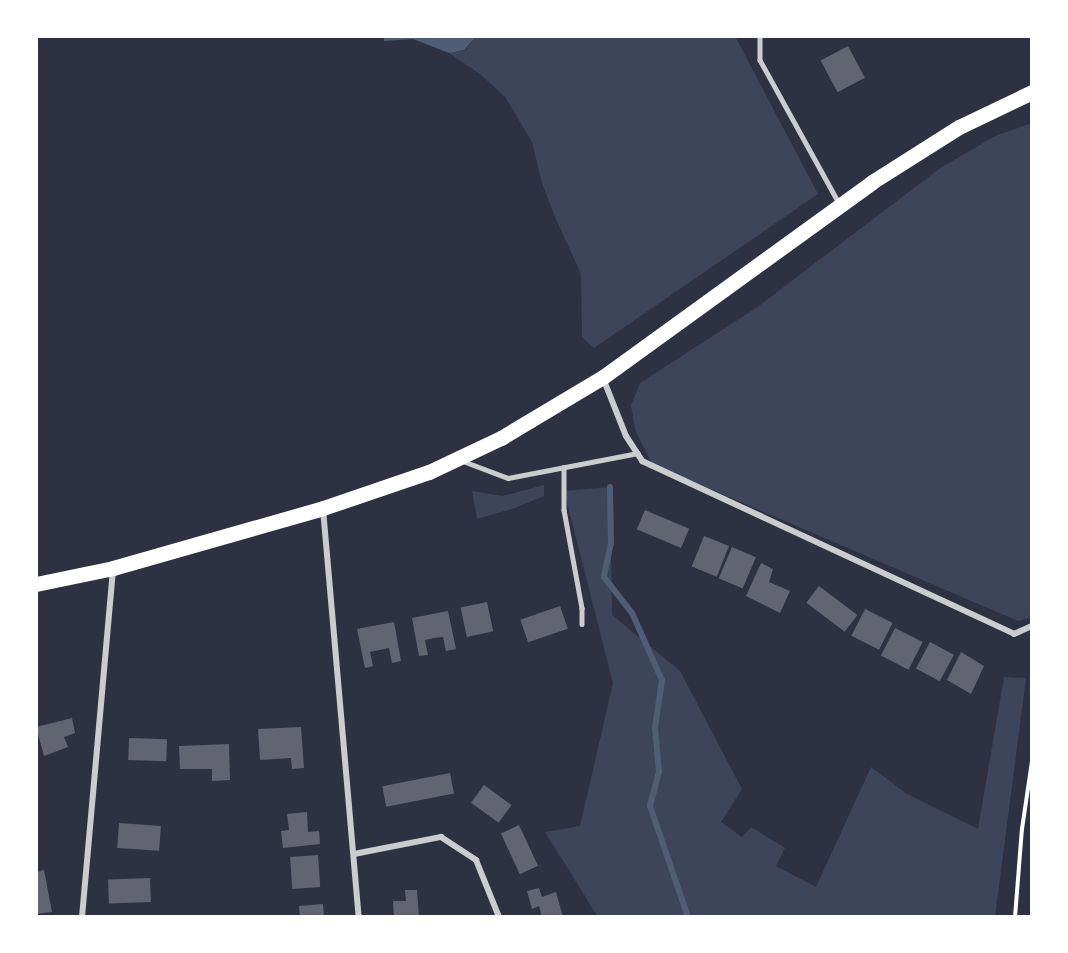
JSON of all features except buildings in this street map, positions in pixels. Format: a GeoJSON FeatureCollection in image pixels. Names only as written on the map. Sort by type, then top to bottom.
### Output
{"type":"FeatureCollection","features":[{"type":"Feature","properties":{"kind":"main road"},"geometry":{"type":"LineString","coordinates":[[36,584],[113,568],[322,508],[429,472],[501,438],[603,377],[840,206],[958,127],[1032,92]]}},
{"type":"Feature","properties":{"kind":"street"},"geometry":{"type":"LineString","coordinates":[[603,377],[626,436],[642,461],[966,614],[1014,634],[1032,626]]}},
{"type":"Feature","properties":{"kind":"street"},"geometry":{"type":"LineString","coordinates":[[322,508],[359,917]]}},
{"type":"Feature","properties":{"kind":"street"},"geometry":{"type":"LineString","coordinates":[[82,917],[113,568]]}},
{"type":"Feature","properties":{"kind":"street"},"geometry":{"type":"LineString","coordinates":[[354,854],[441,837],[476,860],[499,917]]}},
{"type":"Feature","properties":{"kind":"lane"},"geometry":{"type":"LineString","coordinates":[[760,36],[760,60],[840,206]]}},
{"type":"Feature","properties":{"kind":"lane"},"geometry":{"type":"LineString","coordinates":[[457,459],[508,478],[638,453]]}},
{"type":"Feature","properties":{"kind":"lane"},"geometry":{"type":"LineString","coordinates":[[564,467],[564,510],[582,608],[582,624]]}},
{"type":"Feature","properties":{"kind":"path"},"geometry":{"type":"LineString","coordinates":[[1015,917],[1022,829],[1032,761]]}},
{"type":"Feature","properties":{"kind":"shaded area"},"geometry":{"type":"Polygon","coordinates":[[[384,36],[477,36],[464,50],[449,53],[413,39],[384,41],[384,36]]]}},
{"type":"Feature","properties":{"kind":"shaded area"},"geometry":{"type":"Polygon","coordinates":[[[477,36],[735,36],[818,194],[594,348],[582,337],[581,274],[542,183],[532,142],[505,97],[480,74],[449,53],[465,50],[477,36]]]}},
{"type":"Feature","properties":{"kind":"shaded area"},"geometry":{"type":"Polygon","coordinates":[[[1032,123],[1032,617],[1018,621],[652,464],[635,430],[631,405],[640,383],[756,308],[939,169],[995,136],[1032,123]]]}},
{"type":"Feature","properties":{"kind":"shaded area"},"geometry":{"type":"Polygon","coordinates":[[[544,485],[544,496],[515,508],[477,519],[472,491],[502,496],[544,485]]]}},
{"type":"Feature","properties":{"kind":"shaded area"},"geometry":{"type":"Polygon","coordinates":[[[610,487],[612,615],[680,671],[742,789],[721,822],[742,837],[751,827],[785,848],[776,866],[816,887],[871,767],[907,794],[978,829],[1004,677],[1026,678],[995,917],[598,917],[545,832],[580,826],[613,683],[564,491],[610,487]]]}},
{"type":"Feature","properties":{"kind":"waterway"},"geometry":{"type":"LineString","coordinates":[[610,487],[611,543],[604,577],[632,613],[662,680],[655,728],[659,772],[650,806],[688,917]]}}]}
